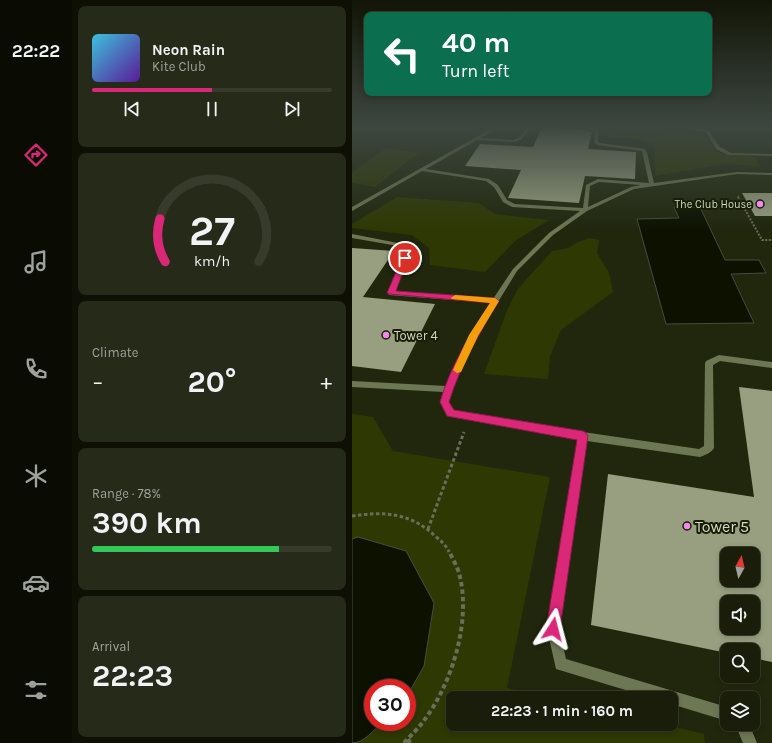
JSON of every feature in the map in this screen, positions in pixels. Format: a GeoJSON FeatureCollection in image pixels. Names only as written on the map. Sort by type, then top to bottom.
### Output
{"type":"FeatureCollection","features":[{"type":"Feature","properties":{"kind":"street"},"geometry":{"type":"LineString","coordinates":[[352,209],[437,162]]}},
{"type":"Feature","properties":{"kind":"street"},"geometry":{"type":"LineString","coordinates":[[647,162],[652,185]]}},
{"type":"Feature","properties":{"kind":"street"},"geometry":{"type":"LineString","coordinates":[[423,170],[487,180],[496,186],[505,201],[514,206],[585,210]]}},
{"type":"Feature","properties":{"kind":"street"},"geometry":{"type":"LineString","coordinates":[[772,174],[737,172],[633,188],[585,210],[551,234],[515,270],[474,335],[448,389],[444,402],[451,414],[583,436],[700,453],[709,448],[709,363],[719,358],[772,365]]}},
{"type":"Feature","properties":{"kind":"street"},"geometry":{"type":"LineString","coordinates":[[585,210],[588,185],[592,182],[598,180],[652,185]]}},
{"type":"Feature","properties":{"kind":"street"},"geometry":{"type":"LineString","coordinates":[[352,236],[401,245],[405,258],[391,293],[495,301]]}},
{"type":"Feature","properties":{"kind":"street"},"geometry":{"type":"LineString","coordinates":[[352,384],[448,389]]}},
{"type":"Feature","properties":{"kind":"street"},"geometry":{"type":"LineString","coordinates":[[583,436],[553,629],[561,664],[720,712]]}},
{"type":"Feature","properties":{"kind":"street"},"geometry":{"type":"LineString","coordinates":[[745,731],[750,743]]}},
{"type":"Feature","properties":{"kind":"path"},"geometry":{"type":"LineString","coordinates":[[738,196],[762,240],[772,240]]}},
{"type":"Feature","properties":{"kind":"path"},"geometry":{"type":"LineString","coordinates":[[428,529],[469,416]]}},
{"type":"Feature","properties":{"kind":"path"},"geometry":{"type":"LineString","coordinates":[[352,515],[376,512],[397,514],[416,521],[433,531],[446,547],[456,567],[462,590],[463,617],[459,647],[448,678],[431,710],[407,742]]}},
{"type":"Feature","properties":{"kind":"green space"},"geometry":{"type":"Polygon","coordinates":[[[367,162],[408,162],[375,187],[352,183],[352,172],[367,162]]]}},
{"type":"Feature","properties":{"kind":"green space"},"geometry":{"type":"Polygon","coordinates":[[[655,162],[758,162],[759,166],[725,164],[655,176],[655,162]]]}},
{"type":"Feature","properties":{"kind":"green space"},"geometry":{"type":"Polygon","coordinates":[[[397,197],[479,203],[495,214],[549,220],[515,241],[485,272],[430,265],[429,248],[412,235],[352,228],[352,224],[397,197]]]}},
{"type":"Feature","properties":{"kind":"green space"},"geometry":{"type":"Polygon","coordinates":[[[590,238],[599,240],[597,253],[609,273],[613,292],[561,330],[550,356],[548,379],[484,374],[506,313],[517,290],[552,251],[568,248],[578,242],[590,238]]]}},
{"type":"Feature","properties":{"kind":"green space"},"geometry":{"type":"Polygon","coordinates":[[[352,414],[373,417],[393,451],[550,477],[507,688],[519,691],[446,691],[446,731],[678,731],[678,728],[704,734],[705,743],[352,743],[352,414]]]}},
{"type":"Feature","properties":{"kind":"shaded area"},"geometry":{"type":"Polygon","coordinates":[[[674,207],[700,207],[725,260],[759,260],[766,273],[731,274],[754,323],[666,324],[637,219],[679,218],[674,207]]]}},
{"type":"Feature","properties":{"kind":"shaded area"},"geometry":{"type":"Polygon","coordinates":[[[358,537],[406,551],[434,603],[424,666],[416,680],[364,679],[364,731],[373,731],[361,741],[352,743],[352,539],[358,537]]]}},
{"type":"Feature","properties":{"kind":"building"},"geometry":{"type":"Polygon","coordinates":[[[468,162],[636,162],[635,179],[585,176],[579,203],[508,198],[521,170],[465,166],[468,162]]]}},
{"type":"Feature","properties":{"kind":"building","name":"The Club House"},"geometry":{"type":"Polygon","coordinates":[[[742,193],[772,193],[772,216],[755,216],[742,193]]]}},
{"type":"Feature","properties":{"kind":"building","name":"Tower 4"},"geometry":{"type":"Polygon","coordinates":[[[352,248],[394,251],[363,297],[435,304],[401,372],[352,366],[352,248]]]}},
{"type":"Feature","properties":{"kind":"building","name":"Tower 5"},"geometry":{"type":"Polygon","coordinates":[[[739,387],[772,391],[772,662],[760,659],[760,643],[720,643],[720,652],[591,625],[608,474],[754,497],[739,387]]]}},
{"type":"Feature","properties":{"kind":"slow traffic"},"geometry":{"type":"LineString","coordinates":[[455,298],[495,301],[474,335],[457,370]]}},
{"type":"Feature","properties":{"kind":"place","name":"The Club House"},"geometry":{"type":"Point","coordinates":[760,204]}},
{"type":"Feature","properties":{"kind":"place","name":"Tower 4"},"geometry":{"type":"Point","coordinates":[386,335]}},
{"type":"Feature","properties":{"kind":"place","name":"Tower 5"},"geometry":{"type":"Point","coordinates":[687,526]}},
{"type":"Feature","properties":{"kind":"route"},"geometry":{"type":"LineString","coordinates":[[405,258],[399,277],[391,293],[495,301],[474,335],[448,389],[444,402],[451,414],[583,436],[553,629]]}}]}
